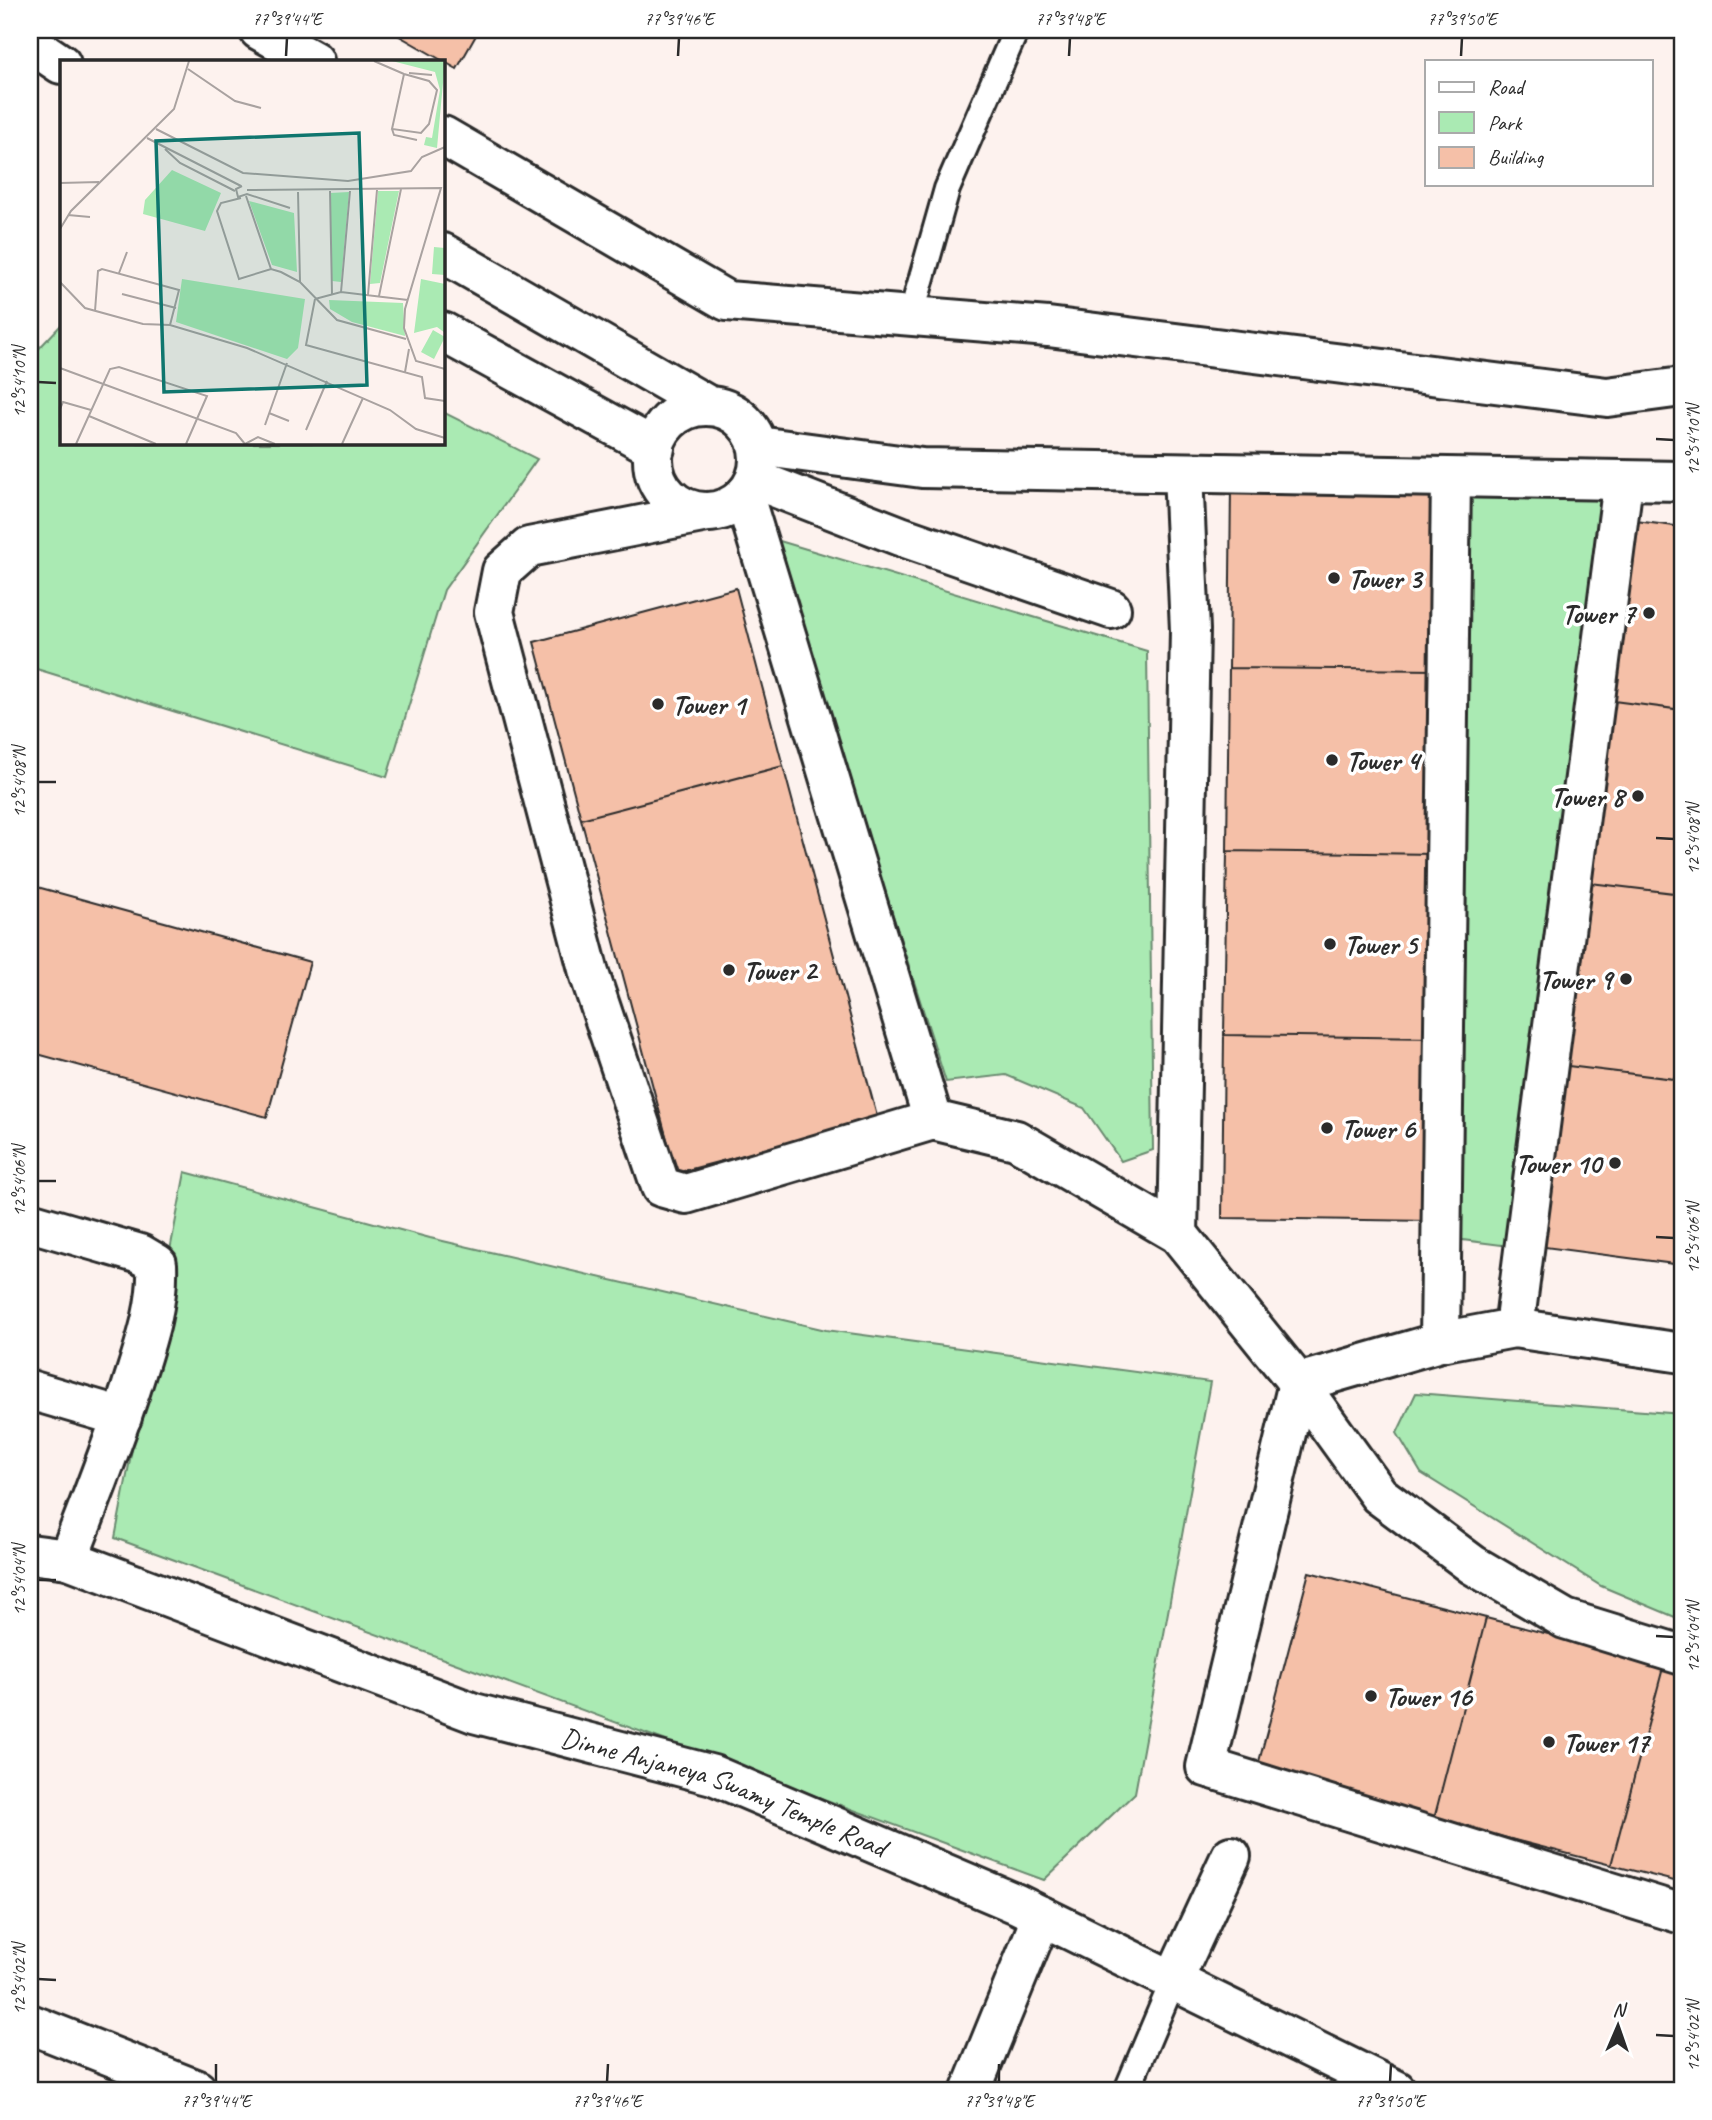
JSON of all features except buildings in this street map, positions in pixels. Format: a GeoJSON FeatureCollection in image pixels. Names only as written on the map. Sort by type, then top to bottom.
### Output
{"type":"FeatureCollection","features":[{"type":"Feature","properties":{"kind":"street"},"geometry":{"type":"LineString","coordinates":[[259,30],[312,60]]}},
{"type":"Feature","properties":{"kind":"street"},"geometry":{"type":"LineString","coordinates":[[30,43],[60,63]]}},
{"type":"Feature","properties":{"kind":"street"},"geometry":{"type":"LineString","coordinates":[[444,137],[727,301],[1048,327],[1607,397],[1682,387]]}},
{"type":"Feature","properties":{"kind":"street"},"geometry":{"type":"LineString","coordinates":[[444,254],[709,407],[726,410],[740,418],[752,431],[753,474],[933,1120]]}},
{"type":"Feature","properties":{"kind":"street"},"geometry":{"type":"LineString","coordinates":[[444,333],[654,448]]}},
{"type":"Feature","properties":{"kind":"street"},"geometry":{"type":"LineString","coordinates":[[706,512],[691,510],[665,493],[655,472],[654,448],[668,422],[680,413],[709,407]]}},
{"type":"Feature","properties":{"kind":"street"},"geometry":{"type":"LineString","coordinates":[[753,474],[922,468],[1682,481]]}},
{"type":"Feature","properties":{"kind":"street"},"geometry":{"type":"LineString","coordinates":[[1178,1234],[1190,630],[1183,473]]}},
{"type":"Feature","properties":{"kind":"street"},"geometry":{"type":"LineString","coordinates":[[753,474],[734,505],[529,547],[502,571],[494,612],[589,973],[661,1187],[686,1195],[933,1120],[1016,1140],[1178,1234],[1298,1382],[1379,1494],[1473,1565],[1565,1619],[1682,1655]]}},
{"type":"Feature","properties":{"kind":"street"},"geometry":{"type":"LineString","coordinates":[[753,474],[900,536],[1111,610]]}},
{"type":"Feature","properties":{"kind":"street"},"geometry":{"type":"LineString","coordinates":[[1440,1342],[1451,478]]}},
{"type":"Feature","properties":{"kind":"street"},"geometry":{"type":"LineString","coordinates":[[1514,1328],[1623,482]]}},
{"type":"Feature","properties":{"kind":"street"},"geometry":{"type":"LineString","coordinates":[[30,1222],[140,1254],[157,1264],[158,1284],[150,1330],[122,1417],[68,1559]]}},
{"type":"Feature","properties":{"kind":"street"},"geometry":{"type":"LineString","coordinates":[[1298,1382],[1440,1342],[1514,1328],[1682,1353]]}},
{"type":"Feature","properties":{"kind":"street"},"geometry":{"type":"LineString","coordinates":[[1298,1382],[1206,1767],[1682,1914]]}},
{"type":"Feature","properties":{"kind":"street"},"geometry":{"type":"LineString","coordinates":[[30,1390],[122,1417]]}},
{"type":"Feature","properties":{"kind":"street","name":"Dinne Anjaneya Swamy Temple Road"},"geometry":{"type":"LineString","coordinates":[[30,1553],[68,1559],[474,1713],[713,1775],[1042,1916],[1380,2087]]}},
{"type":"Feature","properties":{"kind":"street"},"geometry":{"type":"LineString","coordinates":[[1173,1981],[1231,1856]]}},
{"type":"Feature","properties":{"kind":"street"},"geometry":{"type":"LineString","coordinates":[[971,2090],[1042,1916]]}},
{"type":"Feature","properties":{"kind":"street"},"geometry":{"type":"LineString","coordinates":[[30,2024],[197,2090]]}},
{"type":"Feature","properties":{"kind":"lane"},"geometry":{"type":"LineString","coordinates":[[911,316],[947,189],[1016,30]]}},
{"type":"Feature","properties":{"kind":"lane"},"geometry":{"type":"LineString","coordinates":[[1127,2090],[1173,1981]]}},
{"type":"Feature","properties":{"kind":"green space"},"geometry":{"type":"Polygon","coordinates":[[[60,326],[60,444],[444,444],[444,412],[537,459],[444,590],[387,777],[30,667],[30,358],[60,326]]]}},
{"type":"Feature","properties":{"kind":"green space"},"geometry":{"type":"Polygon","coordinates":[[[1458,489],[1616,493],[1517,1247],[1447,1238],[1458,489]]]}},
{"type":"Feature","properties":{"kind":"green space"},"geometry":{"type":"Polygon","coordinates":[[[773,539],[1147,651],[1153,1150],[1121,1161],[1084,1108],[1006,1075],[946,1082],[773,539]]]}},
{"type":"Feature","properties":{"kind":"green space"},"geometry":{"type":"Polygon","coordinates":[[[185,1172],[430,1238],[826,1330],[1210,1382],[1135,1793],[1044,1880],[115,1538],[185,1172]]]}},
{"type":"Feature","properties":{"kind":"green space"},"geometry":{"type":"Polygon","coordinates":[[[1416,1393],[1682,1414],[1682,1620],[1601,1586],[1421,1473],[1397,1433],[1416,1393]]]}},
{"type":"Feature","properties":{"kind":"place","name":"Tower 3"},"geometry":{"type":"Point","coordinates":[1334,578]}},
{"type":"Feature","properties":{"kind":"place","name":"Tower 7"},"geometry":{"type":"Point","coordinates":[1649,613]}},
{"type":"Feature","properties":{"kind":"place","name":"Tower 1"},"geometry":{"type":"Point","coordinates":[658,704]}},
{"type":"Feature","properties":{"kind":"place","name":"Tower 4"},"geometry":{"type":"Point","coordinates":[1332,760]}},
{"type":"Feature","properties":{"kind":"place","name":"Tower 8"},"geometry":{"type":"Point","coordinates":[1638,796]}},
{"type":"Feature","properties":{"kind":"place","name":"Tower 5"},"geometry":{"type":"Point","coordinates":[1330,944]}},
{"type":"Feature","properties":{"kind":"place","name":"Tower 2"},"geometry":{"type":"Point","coordinates":[729,970]}},
{"type":"Feature","properties":{"kind":"place","name":"Tower 9"},"geometry":{"type":"Point","coordinates":[1626,979]}},
{"type":"Feature","properties":{"kind":"place","name":"Tower 6"},"geometry":{"type":"Point","coordinates":[1327,1128]}},
{"type":"Feature","properties":{"kind":"place","name":"Tower 10"},"geometry":{"type":"Point","coordinates":[1615,1163]}},
{"type":"Feature","properties":{"kind":"place","name":"Tower 16"},"geometry":{"type":"Point","coordinates":[1371,1696]}},
{"type":"Feature","properties":{"kind":"place","name":"Tower 17"},"geometry":{"type":"Point","coordinates":[1549,1742]}}]}
